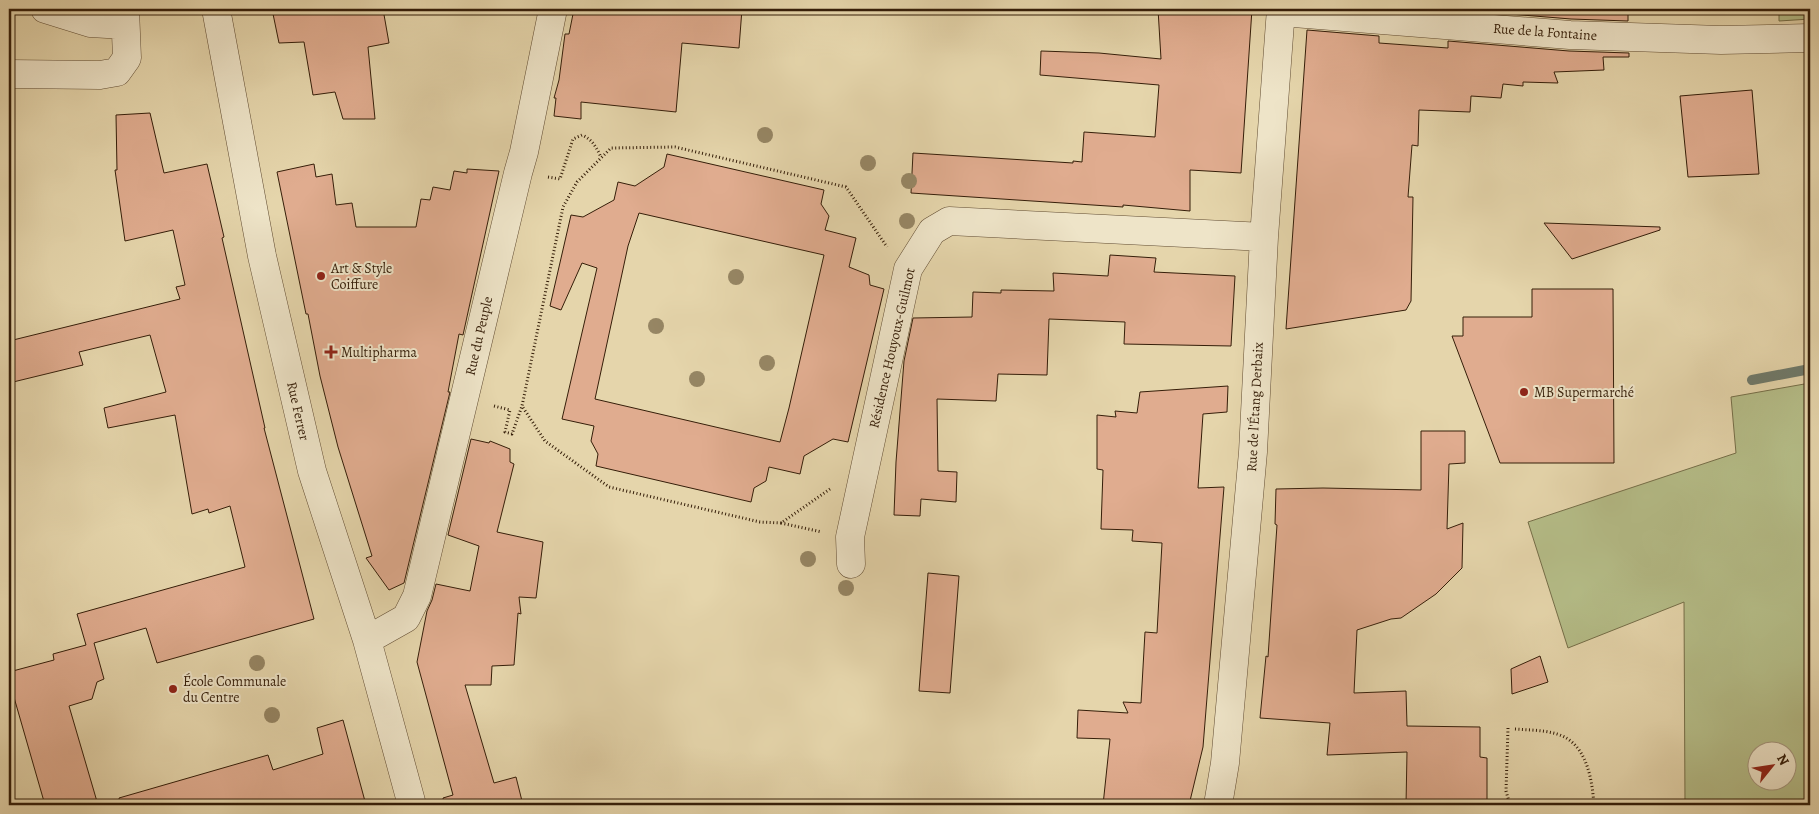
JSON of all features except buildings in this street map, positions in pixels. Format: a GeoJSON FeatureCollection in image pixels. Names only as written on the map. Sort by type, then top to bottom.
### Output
{"type":"FeatureCollection","features":[{"type":"Feature","properties":{"kind":"street"},"geometry":{"type":"LineString","coordinates":[[9,74],[100,75],[117,72],[127,58],[125,17],[90,23],[45,9]]}},
{"type":"Feature","properties":{"kind":"street","name":"Rue Ferrer"},"geometry":{"type":"LineString","coordinates":[[216,9],[262,256],[312,471],[367,640],[412,805]]}},
{"type":"Feature","properties":{"kind":"street","name":"Rue du Peuple"},"geometry":{"type":"LineString","coordinates":[[367,640],[406,618],[417,596],[524,152],[553,9]]}},
{"type":"Feature","properties":{"kind":"street","name":"Rue de la Fontaine"},"geometry":{"type":"LineString","coordinates":[[1281,10],[1570,35],[1722,40],[1810,38]]}},
{"type":"Feature","properties":{"kind":"street","name":"Rue de l'Étang Derbaix"},"geometry":{"type":"LineString","coordinates":[[1218,805],[1226,763],[1252,462],[1264,237],[1281,10]]}},
{"type":"Feature","properties":{"kind":"street","name":"Résidence Houyoux-Guilmot"},"geometry":{"type":"LineString","coordinates":[[851,564],[850,538],[908,269],[932,231],[949,221],[1264,237]]}},
{"type":"Feature","properties":{"kind":"path"},"geometry":{"type":"LineString","coordinates":[[518,173],[560,178],[573,139],[582,135],[593,142],[601,157]]}},
{"type":"Feature","properties":{"kind":"path"},"geometry":{"type":"LineString","coordinates":[[464,398],[510,410],[505,432],[512,434],[522,406],[564,207],[577,182],[611,148],[675,147],[846,187],[898,263],[908,269]]}},
{"type":"Feature","properties":{"kind":"path"},"geometry":{"type":"LineString","coordinates":[[522,406],[545,441],[609,487],[760,522],[780,523],[850,538]]}},
{"type":"Feature","properties":{"kind":"path"},"geometry":{"type":"LineString","coordinates":[[780,523],[830,489],[864,472]]}},
{"type":"Feature","properties":{"kind":"path"},"geometry":{"type":"LineString","coordinates":[[1508,728],[1506,791],[1510,805]]}},
{"type":"Feature","properties":{"kind":"path"},"geometry":{"type":"LineString","coordinates":[[1515,728],[1558,734],[1574,744],[1584,760],[1592,779],[1594,805]]}},
{"type":"Feature","properties":{"kind":"green space"},"geometry":{"type":"Polygon","coordinates":[[[1779,9],[1810,9],[1810,19],[1779,21],[1779,9]]]}},
{"type":"Feature","properties":{"kind":"green space"},"geometry":{"type":"Polygon","coordinates":[[[1810,383],[1810,805],[1685,805],[1684,602],[1568,648],[1528,522],[1736,453],[1731,397],[1810,383]]]}},
{"type":"Feature","properties":{"kind":"waterway"},"geometry":{"type":"LineString","coordinates":[[1752,380],[1810,369]]}},
{"type":"Feature","properties":{"kind":"place","name":"Art & Style Coiffure"},"geometry":{"type":"Point","coordinates":[321,276]}},
{"type":"Feature","properties":{"kind":"place","name":"Multipharma"},"geometry":{"type":"Point","coordinates":[331,352]}},
{"type":"Feature","properties":{"kind":"place","name":"MB Supermarché"},"geometry":{"type":"Point","coordinates":[1524,392]}},
{"type":"Feature","properties":{"kind":"place","name":"École Communale du Centre"},"geometry":{"type":"Point","coordinates":[173,689]}}]}
